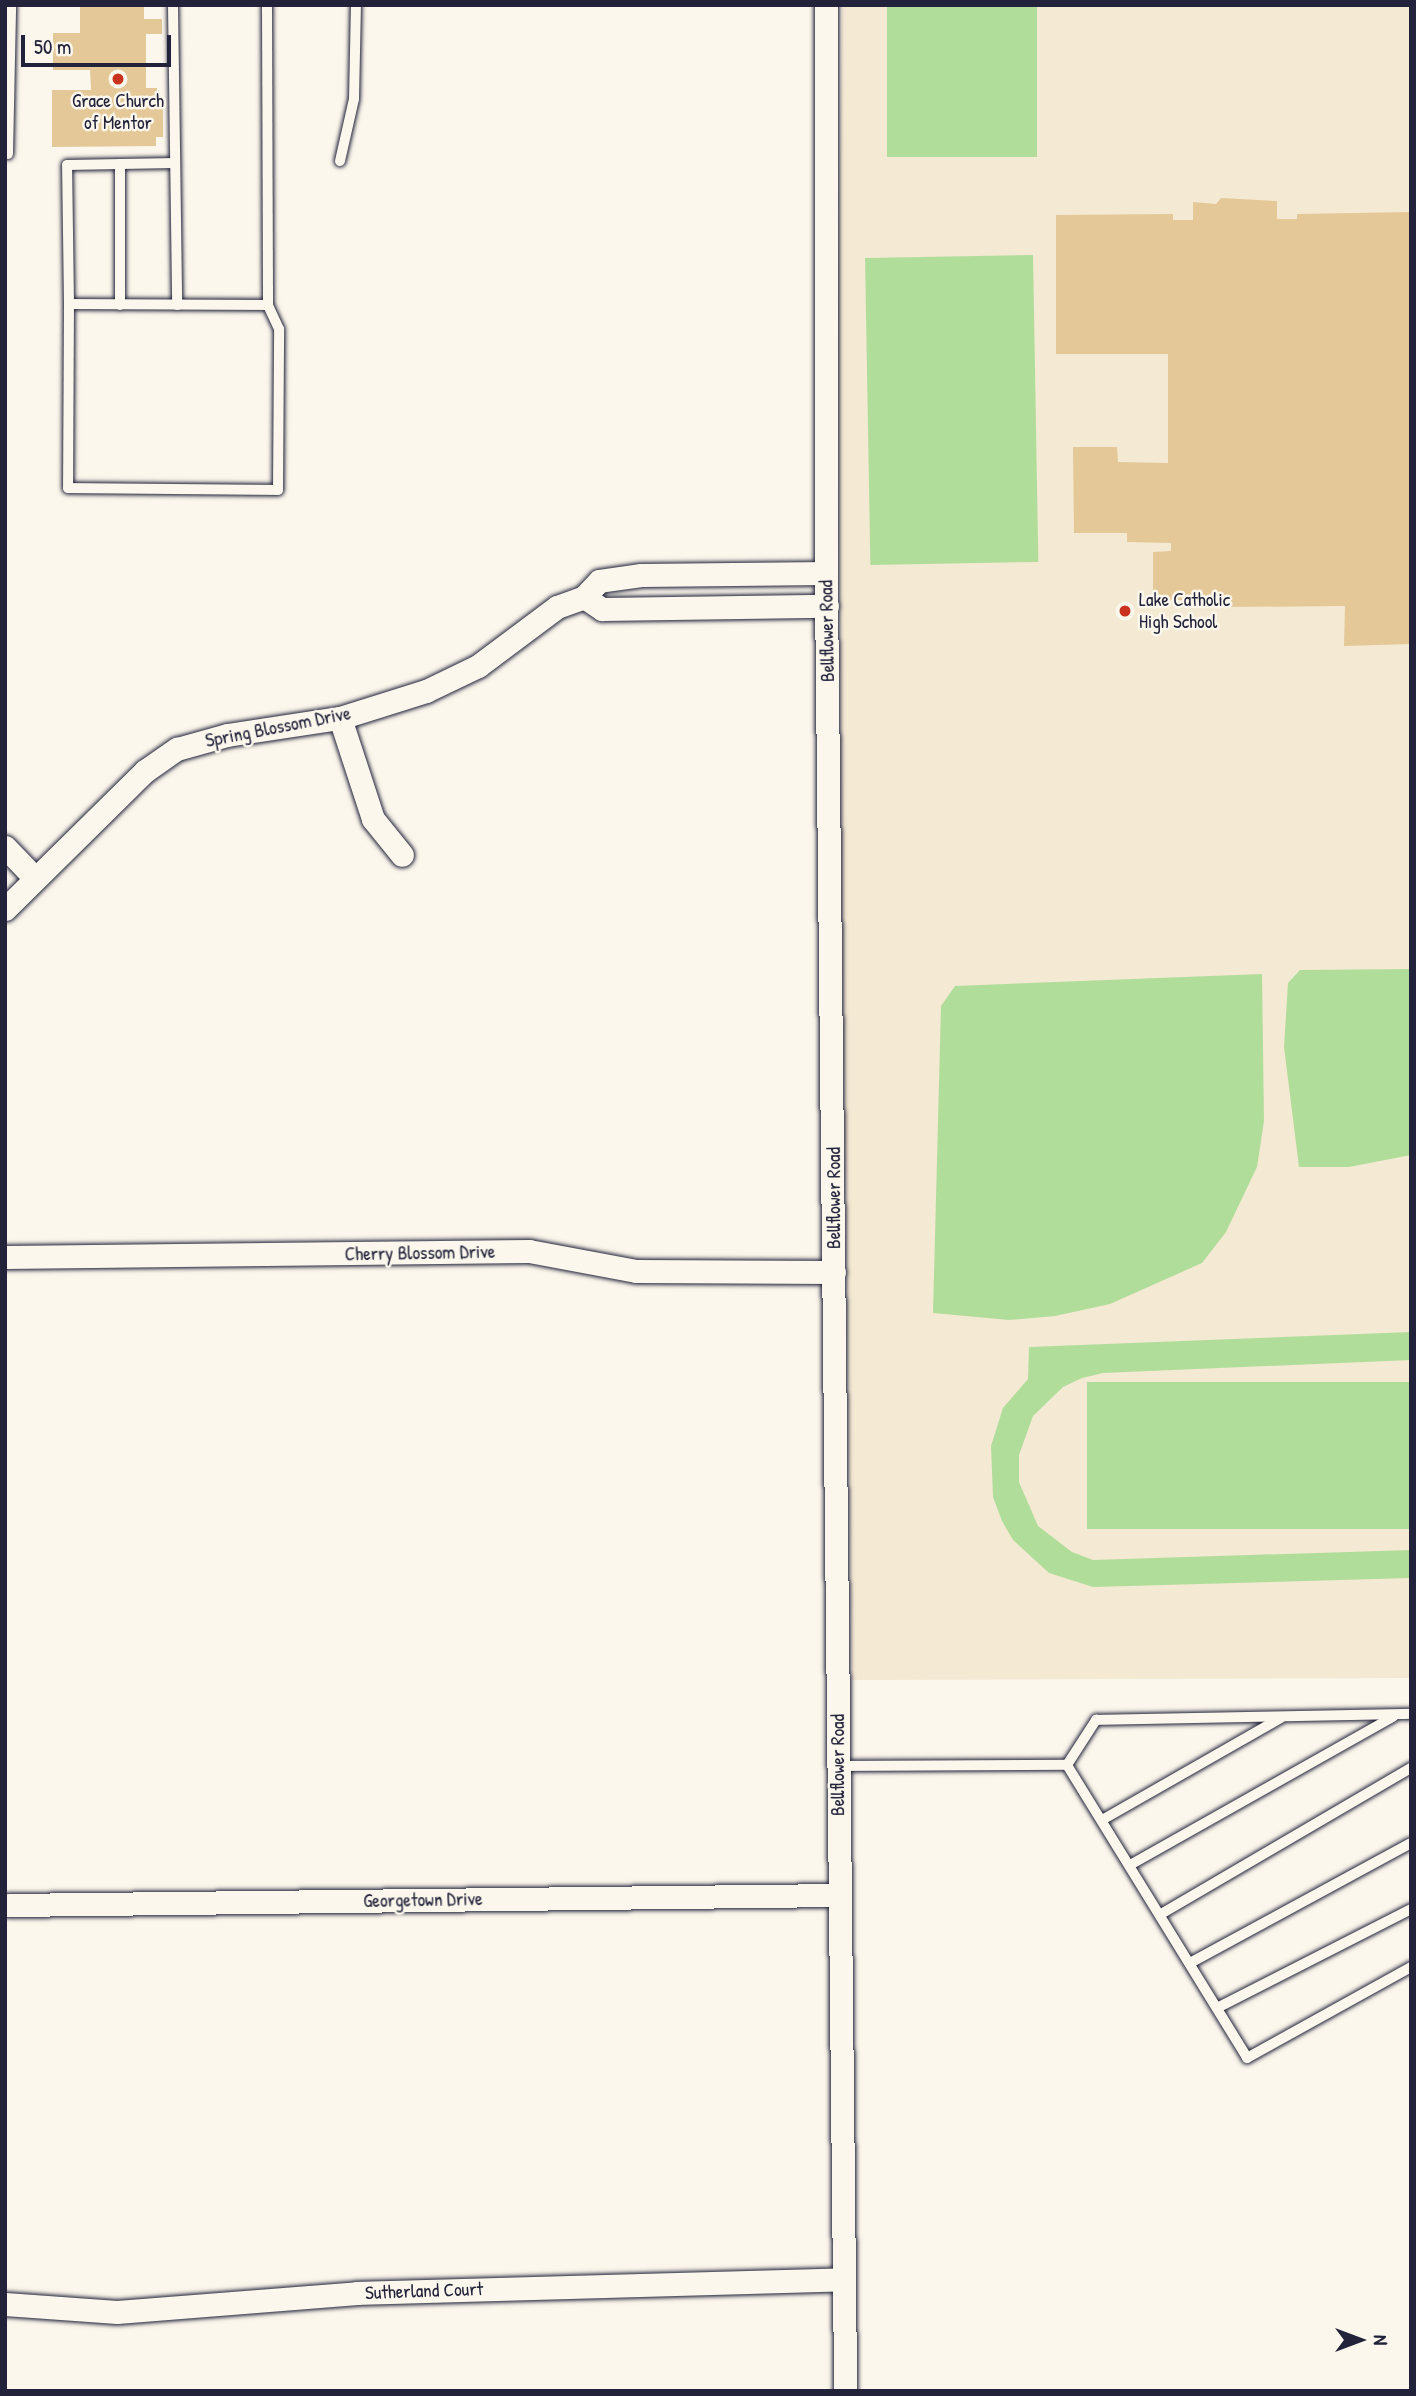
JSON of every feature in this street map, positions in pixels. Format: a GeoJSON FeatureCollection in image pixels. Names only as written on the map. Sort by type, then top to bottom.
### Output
{"type":"FeatureCollection","features":[{"type":"Feature","properties":{"kind":"street","name":"Bellflower Road"},"geometry":{"type":"LineString","coordinates":[[826,5],[827,606],[837,1895],[845,2391]]}},
{"type":"Feature","properties":{"kind":"street","name":"Spring Blossom Drive"},"geometry":{"type":"LineString","coordinates":[[5,909],[34,877],[145,771],[177,749],[227,735],[340,718],[452,681],[557,607],[584,597],[599,581],[641,575],[827,573]]}},
{"type":"Feature","properties":{"kind":"street"},"geometry":{"type":"LineString","coordinates":[[584,597],[602,609],[827,606]]}},
{"type":"Feature","properties":{"kind":"street"},"geometry":{"type":"LineString","coordinates":[[340,718],[373,819],[402,855]]}},
{"type":"Feature","properties":{"kind":"street"},"geometry":{"type":"LineString","coordinates":[[5,847],[34,877]]}},
{"type":"Feature","properties":{"kind":"street","name":"Cherry Blossom Drive"},"geometry":{"type":"LineString","coordinates":[[5,1257],[528,1251],[636,1271],[834,1272]]}},
{"type":"Feature","properties":{"kind":"street","name":"Georgetown Drive"},"geometry":{"type":"LineString","coordinates":[[7,1901],[837,1895]]}},
{"type":"Feature","properties":{"kind":"street","name":"Sutherland Court"},"geometry":{"type":"LineString","coordinates":[[5,2304],[117,2312],[357,2293],[844,2278]]}},
{"type":"Feature","properties":{"kind":"lane"},"geometry":{"type":"LineString","coordinates":[[8,154],[11,5]]}},
{"type":"Feature","properties":{"kind":"lane"},"geometry":{"type":"LineString","coordinates":[[173,5],[177,305]]}},
{"type":"Feature","properties":{"kind":"lane"},"geometry":{"type":"LineString","coordinates":[[175,163],[68,165],[68,488],[278,490],[279,329],[268,305],[267,5]]}},
{"type":"Feature","properties":{"kind":"lane"},"geometry":{"type":"LineString","coordinates":[[340,161],[354,99],[356,5]]}},
{"type":"Feature","properties":{"kind":"lane"},"geometry":{"type":"LineString","coordinates":[[120,164],[120,305]]}},
{"type":"Feature","properties":{"kind":"lane"},"geometry":{"type":"LineString","coordinates":[[69,304],[268,305]]}},
{"type":"Feature","properties":{"kind":"lane"},"geometry":{"type":"LineString","coordinates":[[1067,1765],[1096,1720],[1411,1714]]}},
{"type":"Feature","properties":{"kind":"lane"},"geometry":{"type":"LineString","coordinates":[[1130,1865],[1397,1715]]}},
{"type":"Feature","properties":{"kind":"lane"},"geometry":{"type":"LineString","coordinates":[[1102,1820],[1284,1717]]}},
{"type":"Feature","properties":{"kind":"lane"},"geometry":{"type":"LineString","coordinates":[[838,1766],[1067,1765]]}},
{"type":"Feature","properties":{"kind":"lane"},"geometry":{"type":"LineString","coordinates":[[1067,1765],[1161,1913],[1247,2058],[1411,1967]]}},
{"type":"Feature","properties":{"kind":"lane"},"geometry":{"type":"LineString","coordinates":[[1161,1913],[1411,1768]]}},
{"type":"Feature","properties":{"kind":"lane"},"geometry":{"type":"LineString","coordinates":[[1191,1963],[1411,1843]]}},
{"type":"Feature","properties":{"kind":"lane"},"geometry":{"type":"LineString","coordinates":[[1217,2008],[1411,1909]]}},
{"type":"Feature","properties":{"kind":"shaded area","name":"Lake Catholic High School"},"geometry":{"type":"Polygon","coordinates":[[[842,5],[1411,5],[1411,1678],[852,1680],[842,910],[838,311],[842,5]]]}},
{"type":"Feature","properties":{"kind":"green space"},"geometry":{"type":"Polygon","coordinates":[[[887,5],[1037,5],[1037,157],[887,157],[887,5]]]}},
{"type":"Feature","properties":{"kind":"green space"},"geometry":{"type":"Polygon","coordinates":[[[1033,255],[1038,562],[870,565],[865,258],[1033,255]]]}},
{"type":"Feature","properties":{"kind":"green space"},"geometry":{"type":"Polygon","coordinates":[[[1411,969],[1411,1155],[1349,1167],[1299,1167],[1284,1047],[1288,983],[1300,970],[1411,969]]]}},
{"type":"Feature","properties":{"kind":"green space"},"geometry":{"type":"Polygon","coordinates":[[[1262,974],[1264,1121],[1257,1167],[1226,1232],[1202,1263],[1110,1304],[1055,1316],[1009,1320],[933,1313],[941,1006],[955,986],[1262,974]]]}},
{"type":"Feature","properties":{"kind":"green space"},"geometry":{"type":"Polygon","coordinates":[[[1411,1332],[1411,1360],[1103,1373],[1082,1378],[1063,1387],[1033,1416],[1019,1455],[1019,1482],[1038,1526],[1072,1552],[1093,1560],[1411,1550],[1411,1578],[1093,1587],[1049,1573],[1013,1540],[1002,1521],[993,1497],[991,1446],[1003,1408],[1028,1379],[1029,1347],[1411,1332]]]}},
{"type":"Feature","properties":{"kind":"green space"},"geometry":{"type":"Polygon","coordinates":[[[1087,1382],[1411,1382],[1411,1529],[1087,1529],[1087,1382]]]}},
{"type":"Feature","properties":{"kind":"building","name":"Grace Church of Mentor"},"geometry":{"type":"Polygon","coordinates":[[[80,5],[144,5],[144,19],[162,19],[162,34],[146,34],[146,88],[157,88],[157,106],[163,106],[163,137],[156,137],[156,146],[52,147],[52,90],[91,90],[90,70],[53,70],[53,33],[80,33],[80,5]]]}},
{"type":"Feature","properties":{"kind":"building"},"geometry":{"type":"Polygon","coordinates":[[[1221,198],[1277,201],[1277,219],[1297,219],[1297,214],[1411,212],[1411,644],[1344,646],[1345,606],[1226,607],[1226,600],[1153,600],[1153,552],[1171,551],[1171,543],[1127,542],[1127,533],[1074,533],[1073,447],[1117,447],[1118,462],[1168,463],[1168,354],[1056,354],[1056,215],[1173,214],[1173,220],[1193,220],[1193,202],[1216,204],[1221,198]]]}},
{"type":"Feature","properties":{"kind":"place","name":"Grace Church of Mentor"},"geometry":{"type":"Point","coordinates":[118,79]}},
{"type":"Feature","properties":{"kind":"place","name":"Lake Catholic High School"},"geometry":{"type":"Point","coordinates":[1125,611]}}]}
